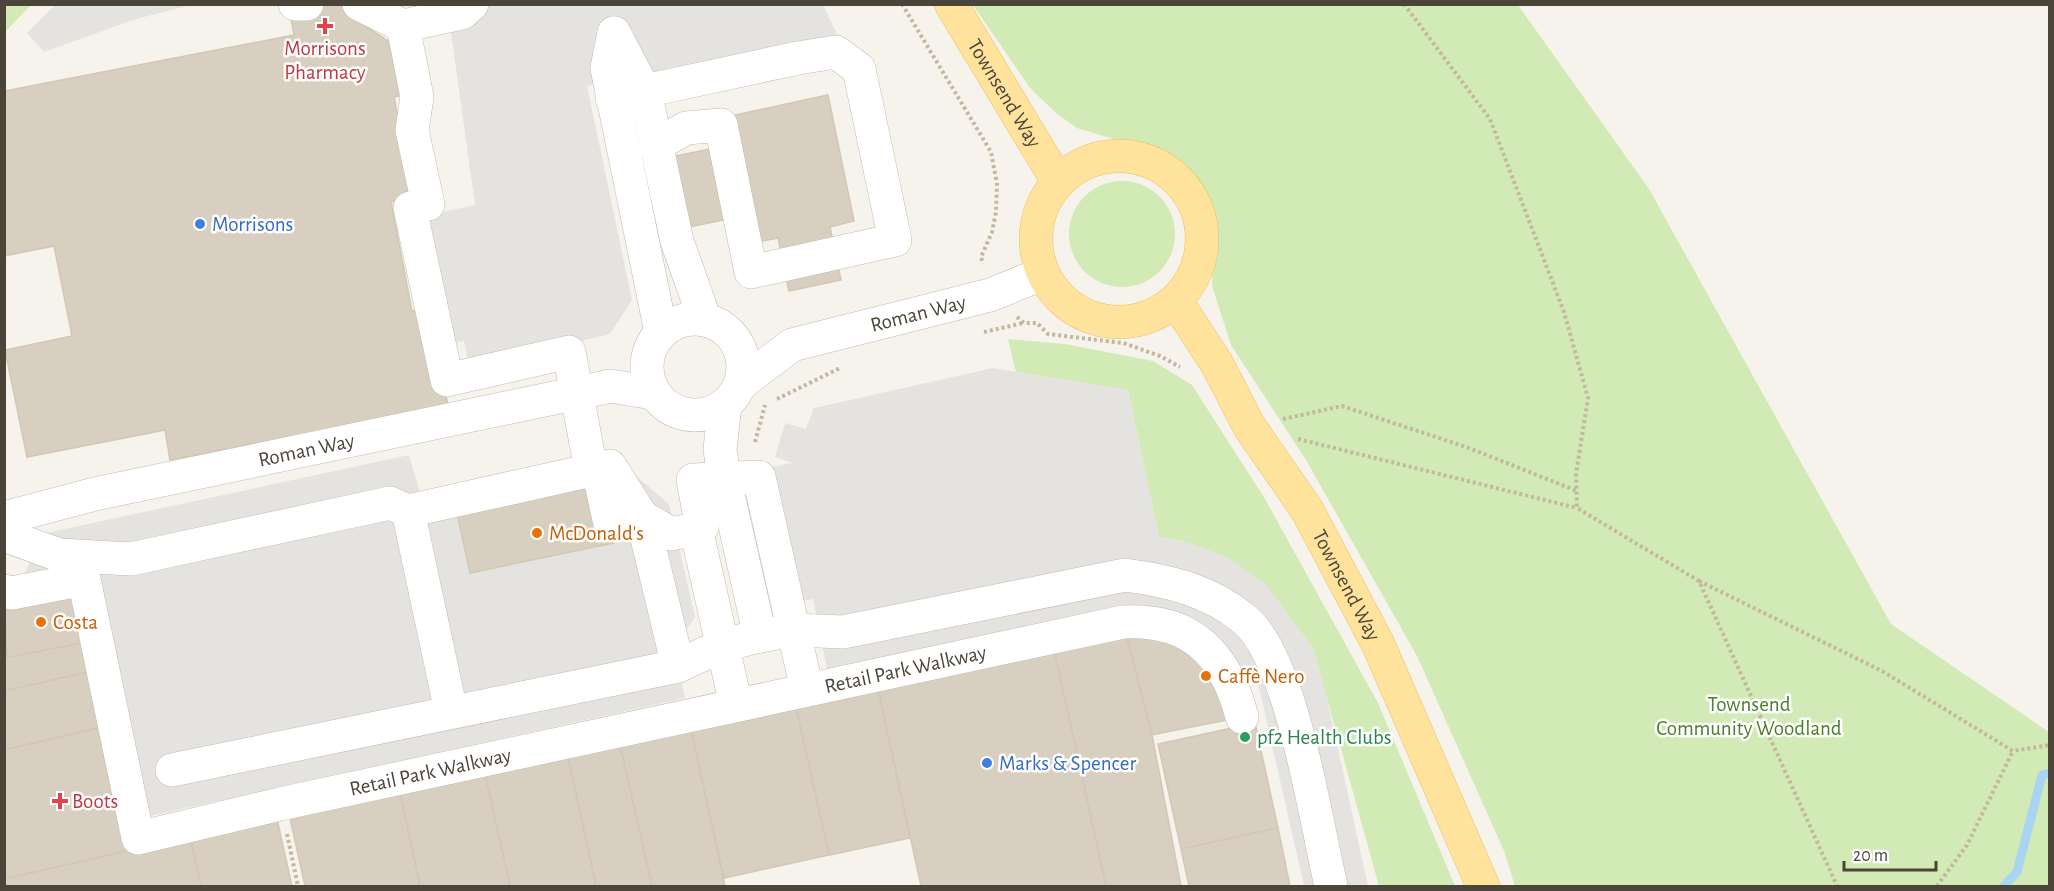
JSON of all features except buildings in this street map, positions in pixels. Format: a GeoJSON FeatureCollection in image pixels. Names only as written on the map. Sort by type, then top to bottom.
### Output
{"type":"FeatureCollection","features":[{"type":"Feature","properties":{"kind":"main road","name":"Townsend Way"},"geometry":{"type":"LineString","coordinates":[[951,4],[1057,180]]}},
{"type":"Feature","properties":{"kind":"main road"},"geometry":{"type":"LineString","coordinates":[[1125,155],[1139,157],[1173,175],[1188,191],[1201,220],[1202,250],[1196,273],[1176,301],[1153,316],[1135,322],[1107,323],[1069,308],[1042,274],[1035,256],[1035,221],[1057,180],[1096,157],[1125,155]]}},
{"type":"Feature","properties":{"kind":"main road","name":"Townsend Way"},"geometry":{"type":"LineString","coordinates":[[1176,301],[1217,364],[1249,426],[1306,510],[1378,644],[1483,886]]}},
{"type":"Feature","properties":{"kind":"street"},"geometry":{"type":"LineString","coordinates":[[295,4],[307,4]]}},
{"type":"Feature","properties":{"kind":"street"},"geometry":{"type":"LineString","coordinates":[[359,4],[403,26],[462,14],[472,4]]}},
{"type":"Feature","properties":{"kind":"street"},"geometry":{"type":"LineString","coordinates":[[403,26],[417,97],[412,130],[428,204],[410,208],[447,380],[569,352],[589,459],[600,478],[610,524],[642,517],[672,534],[702,527],[693,480],[730,468]]}},
{"type":"Feature","properties":{"kind":"street"},"geometry":{"type":"LineString","coordinates":[[653,393],[647,378],[654,344],[607,68],[614,33],[645,92],[677,241],[714,324],[736,341],[742,356],[743,376],[733,395],[730,468],[760,636]]}},
{"type":"Feature","properties":{"kind":"street"},"geometry":{"type":"LineString","coordinates":[[612,98],[836,52],[859,69],[895,240],[752,272],[721,125],[686,128],[655,146]]}},
{"type":"Feature","properties":{"kind":"street","name":"Roman Way"},"geometry":{"type":"LineString","coordinates":[[4,518],[95,494],[611,386],[653,393],[668,408],[688,416],[704,415],[733,395],[792,345],[990,295],[1042,274]]}},
{"type":"Feature","properties":{"kind":"street","name":"Roman Way"},"geometry":{"type":"LineString","coordinates":[[611,386],[681,320],[714,324],[792,345]]}},
{"type":"Feature","properties":{"kind":"street"},"geometry":{"type":"LineString","coordinates":[[688,416],[730,468],[759,477],[807,690]]}},
{"type":"Feature","properties":{"kind":"street"},"geometry":{"type":"LineString","coordinates":[[4,535],[59,555],[131,558],[390,503],[408,511],[596,470]]}},
{"type":"Feature","properties":{"kind":"street"},"geometry":{"type":"LineString","coordinates":[[408,511],[451,711]]}},
{"type":"Feature","properties":{"kind":"street"},"geometry":{"type":"LineString","coordinates":[[642,517],[678,666]]}},
{"type":"Feature","properties":{"kind":"street"},"geometry":{"type":"LineString","coordinates":[[696,529],[736,705]]}},
{"type":"Feature","properties":{"kind":"street"},"geometry":{"type":"LineString","coordinates":[[172,770],[678,666],[723,645],[760,636],[794,630],[843,632],[1125,575],[1166,581],[1212,597],[1246,620],[1276,664],[1290,705],[1331,886]]}},
{"type":"Feature","properties":{"kind":"street","name":"Retail Park Walkway"},"geometry":{"type":"LineString","coordinates":[[4,591],[12,592],[84,579],[138,838],[280,804],[1132,621],[1163,624],[1198,639],[1220,662],[1235,689],[1242,717]]}},
{"type":"Feature","properties":{"kind":"path"},"geometry":{"type":"LineString","coordinates":[[902,4],[991,152],[997,184],[996,212],[992,232],[981,257],[990,295],[1024,323]]}},
{"type":"Feature","properties":{"kind":"path"},"geometry":{"type":"LineString","coordinates":[[1404,4],[1490,119],[1564,312],[1588,398],[1576,474],[1576,508]]}},
{"type":"Feature","properties":{"kind":"path"},"geometry":{"type":"LineString","coordinates":[[979,334],[1024,323],[1037,323],[1048,334],[1123,343],[1160,356],[1189,372]]}},
{"type":"Feature","properties":{"kind":"path"},"geometry":{"type":"LineString","coordinates":[[730,468],[766,404],[843,367]]}},
{"type":"Feature","properties":{"kind":"path"},"geometry":{"type":"LineString","coordinates":[[1249,426],[1342,406],[1469,448],[1576,489]]}},
{"type":"Feature","properties":{"kind":"path"},"geometry":{"type":"LineString","coordinates":[[1249,426],[1576,508],[1699,581],[1882,671],[2013,751],[2049,744]]}},
{"type":"Feature","properties":{"kind":"path"},"geometry":{"type":"LineString","coordinates":[[1699,581],[1837,886]]}},
{"type":"Feature","properties":{"kind":"path"},"geometry":{"type":"LineString","coordinates":[[1937,886],[1967,845],[2013,751]]}},
{"type":"Feature","properties":{"kind":"path"},"geometry":{"type":"LineString","coordinates":[[280,804],[298,886]]}},
{"type":"Feature","properties":{"kind":"green space"},"geometry":{"type":"Polygon","coordinates":[[[4,5],[31,5],[5,32],[4,5]]]}},
{"type":"Feature","properties":{"kind":"green space","name":"Townsend Community Woodland"},"geometry":{"type":"Polygon","coordinates":[[[973,5],[1518,5],[1649,189],[1891,624],[2049,732],[2049,886],[1515,886],[1504,851],[1417,656],[1306,460],[1231,345],[1212,286],[1214,211],[1197,180],[1167,155],[1077,128],[1056,113],[1030,88],[973,5]]]}},
{"type":"Feature","properties":{"kind":"green space"},"geometry":{"type":"Polygon","coordinates":[[[1122,181],[1142,185],[1159,197],[1171,214],[1175,234],[1171,254],[1159,271],[1142,283],[1122,287],[1102,283],[1085,271],[1073,254],[1069,234],[1073,214],[1085,197],[1102,185],[1122,181]]]}},
{"type":"Feature","properties":{"kind":"green space"},"geometry":{"type":"Polygon","coordinates":[[[1008,339],[1065,344],[1153,361],[1192,385],[1265,499],[1378,703],[1455,886],[1379,886],[1313,648],[1190,543],[1159,537],[1128,390],[1016,372],[1008,339]]]}},
{"type":"Feature","properties":{"kind":"shaded area"},"geometry":{"type":"Polygon","coordinates":[[[55,5],[191,5],[136,19],[44,52],[27,33],[55,5]]]}},
{"type":"Feature","properties":{"kind":"shaded area"},"geometry":{"type":"Polygon","coordinates":[[[443,5],[823,5],[838,36],[587,86],[632,300],[610,334],[469,368],[464,341],[443,345],[418,217],[475,205],[448,11],[443,5]]]}},
{"type":"Feature","properties":{"kind":"shaded area"},"geometry":{"type":"Polygon","coordinates":[[[993,368],[1128,390],[1159,537],[1190,543],[1229,558],[1266,584],[1313,648],[1326,694],[1368,886],[1304,886],[1258,683],[1239,674],[1215,643],[1048,626],[827,669],[813,599],[796,602],[767,468],[793,463],[775,457],[785,423],[806,429],[814,408],[993,368]]]}},
{"type":"Feature","properties":{"kind":"shaded area"},"geometry":{"type":"Polygon","coordinates":[[[409,455],[421,496],[617,460],[669,504],[695,617],[674,649],[685,698],[150,816],[129,717],[17,587],[46,533],[409,455]]]}},
{"type":"Feature","properties":{"kind":"waterway"},"geometry":{"type":"LineString","coordinates":[[2004,886],[2017,872],[2042,775],[2050,773]]}},
{"type":"Feature","properties":{"kind":"place","name":"Morrisons Pharmacy"},"geometry":{"type":"Point","coordinates":[325,26]}},
{"type":"Feature","properties":{"kind":"place","name":"Morrisons"},"geometry":{"type":"Point","coordinates":[200,224]}},
{"type":"Feature","properties":{"kind":"place","name":"McDonald's"},"geometry":{"type":"Point","coordinates":[537,533]}},
{"type":"Feature","properties":{"kind":"place","name":"Costa"},"geometry":{"type":"Point","coordinates":[41,622]}},
{"type":"Feature","properties":{"kind":"place","name":"Caffè Nero"},"geometry":{"type":"Point","coordinates":[1206,676]}},
{"type":"Feature","properties":{"kind":"place","name":"pf2 Health Clubs"},"geometry":{"type":"Point","coordinates":[1245,737]}},
{"type":"Feature","properties":{"kind":"place","name":"Marks & Spencer"},"geometry":{"type":"Point","coordinates":[987,763]}},
{"type":"Feature","properties":{"kind":"place","name":"Boots"},"geometry":{"type":"Point","coordinates":[60,801]}}]}
